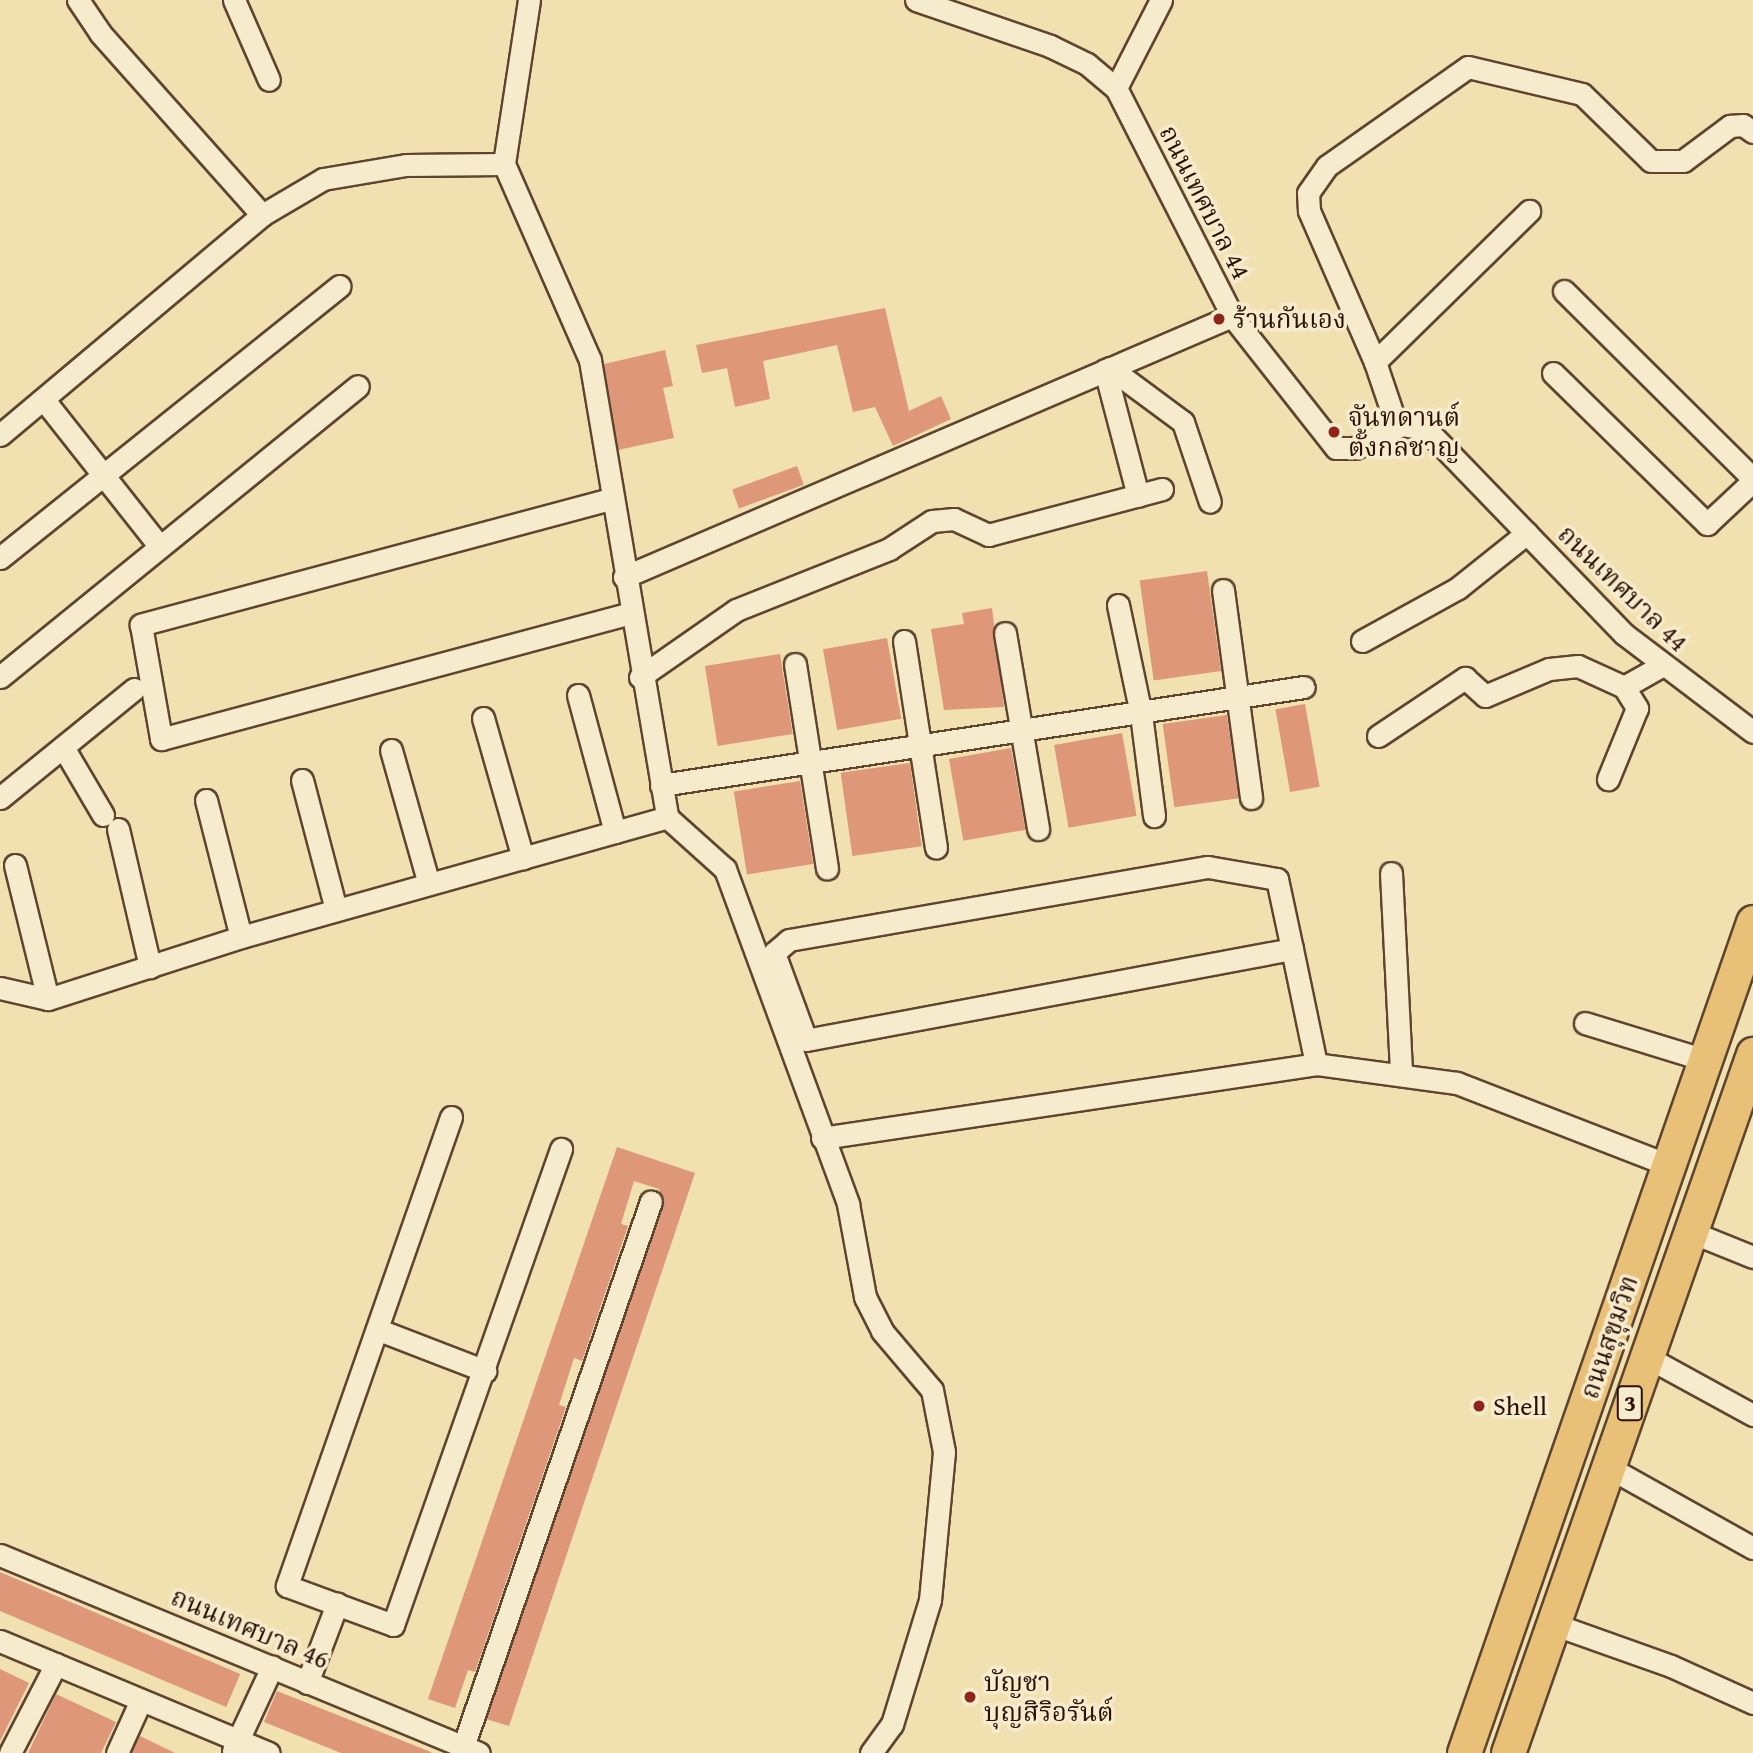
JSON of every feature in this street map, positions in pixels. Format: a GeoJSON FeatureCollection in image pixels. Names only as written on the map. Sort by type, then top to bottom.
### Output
{"type":"FeatureCollection","features":[{"type":"Feature","properties":{"kind":"highway","name":"ถนนสุขุมวิท"},"geometry":{"type":"LineString","coordinates":[[1464,1753],[1753,922]]}},
{"type":"Feature","properties":{"kind":"highway","name":"ถนนสุขุมวิท"},"geometry":{"type":"LineString","coordinates":[[1508,1753],[1753,1054]]}},
{"type":"Feature","properties":{"kind":"street"},"geometry":{"type":"LineString","coordinates":[[78,0],[100,33],[262,215]]}},
{"type":"Feature","properties":{"kind":"street"},"geometry":{"type":"LineString","coordinates":[[234,0],[269,80]]}},
{"type":"Feature","properties":{"kind":"street"},"geometry":{"type":"LineString","coordinates":[[529,0],[504,164],[590,360],[601,407],[610,499],[667,817],[725,869],[848,1204],[864,1297],[882,1332],[932,1390],[944,1452],[930,1600],[892,1724],[871,1753]]}},
{"type":"Feature","properties":{"kind":"street","name":"ถนนเทศบาล 44"},"geometry":{"type":"LineString","coordinates":[[916,0],[1050,46],[1087,64],[1116,88],[1232,316],[1336,448],[1355,448],[1396,427],[1426,429],[1661,666],[1753,732]]}},
{"type":"Feature","properties":{"kind":"street"},"geometry":{"type":"LineString","coordinates":[[1116,88],[1161,0]]}},
{"type":"Feature","properties":{"kind":"street"},"geometry":{"type":"LineString","coordinates":[[1396,427],[1375,362],[1309,211],[1308,193],[1327,166],[1457,72],[1468,67],[1582,94],[1651,161],[1683,161],[1730,126],[1743,125],[1753,132]]}},
{"type":"Feature","properties":{"kind":"street"},"geometry":{"type":"LineString","coordinates":[[0,435],[262,215],[323,179],[406,165],[504,164]]}},
{"type":"Feature","properties":{"kind":"street"},"geometry":{"type":"LineString","coordinates":[[1375,362],[1529,212]]}},
{"type":"Feature","properties":{"kind":"street"},"geometry":{"type":"LineString","coordinates":[[0,558],[339,286]]}},
{"type":"Feature","properties":{"kind":"street"},"geometry":{"type":"LineString","coordinates":[[1553,373],[1707,524],[1753,480],[1564,291]]}},
{"type":"Feature","properties":{"kind":"street"},"geometry":{"type":"LineString","coordinates":[[624,577],[1232,316]]}},
{"type":"Feature","properties":{"kind":"street"},"geometry":{"type":"LineString","coordinates":[[1108,369],[1138,496]]}},
{"type":"Feature","properties":{"kind":"street"},"geometry":{"type":"LineString","coordinates":[[1108,369],[1183,422],[1210,502]]}},
{"type":"Feature","properties":{"kind":"street"},"geometry":{"type":"LineString","coordinates":[[0,677],[358,386]]}},
{"type":"Feature","properties":{"kind":"street"},"geometry":{"type":"LineString","coordinates":[[44,400],[160,547]]}},
{"type":"Feature","properties":{"kind":"street"},"geometry":{"type":"LineString","coordinates":[[640,677],[736,610],[889,550],[932,521],[954,519],[988,535],[1162,489]]}},
{"type":"Feature","properties":{"kind":"street"},"geometry":{"type":"LineString","coordinates":[[610,499],[141,625],[161,739],[631,613]]}},
{"type":"Feature","properties":{"kind":"street"},"geometry":{"type":"LineString","coordinates":[[1363,640],[1458,588],[1527,533]]}},
{"type":"Feature","properties":{"kind":"street"},"geometry":{"type":"LineString","coordinates":[[1223,590],[1251,798]]}},
{"type":"Feature","properties":{"kind":"street"},"geometry":{"type":"LineString","coordinates":[[1118,605],[1142,713],[1154,816]]}},
{"type":"Feature","properties":{"kind":"street"},"geometry":{"type":"LineString","coordinates":[[1005,633],[1038,829]]}},
{"type":"Feature","properties":{"kind":"street"},"geometry":{"type":"LineString","coordinates":[[904,640],[936,848]]}},
{"type":"Feature","properties":{"kind":"street"},"geometry":{"type":"LineString","coordinates":[[795,664],[808,763],[827,869]]}},
{"type":"Feature","properties":{"kind":"street"},"geometry":{"type":"LineString","coordinates":[[1378,736],[1465,678],[1485,696],[1549,669],[1578,666],[1624,687],[1637,709],[1608,779]]}},
{"type":"Feature","properties":{"kind":"street"},"geometry":{"type":"LineString","coordinates":[[1624,687],[1661,666]]}},
{"type":"Feature","properties":{"kind":"street"},"geometry":{"type":"LineString","coordinates":[[661,785],[1304,687]]}},
{"type":"Feature","properties":{"kind":"street"},"geometry":{"type":"LineString","coordinates":[[0,798],[134,689]]}},
{"type":"Feature","properties":{"kind":"street"},"geometry":{"type":"LineString","coordinates":[[578,695],[615,832]]}},
{"type":"Feature","properties":{"kind":"street"},"geometry":{"type":"LineString","coordinates":[[483,718],[523,858]]}},
{"type":"Feature","properties":{"kind":"street"},"geometry":{"type":"LineString","coordinates":[[63,747],[111,822],[149,967]]}},
{"type":"Feature","properties":{"kind":"street"},"geometry":{"type":"LineString","coordinates":[[391,750],[429,884]]}},
{"type":"Feature","properties":{"kind":"street"},"geometry":{"type":"LineString","coordinates":[[302,780],[336,911]]}},
{"type":"Feature","properties":{"kind":"street"},"geometry":{"type":"LineString","coordinates":[[206,800],[241,937]]}},
{"type":"Feature","properties":{"kind":"street"},"geometry":{"type":"LineString","coordinates":[[0,988],[48,999],[241,937],[667,817]]}},
{"type":"Feature","properties":{"kind":"street"},"geometry":{"type":"LineString","coordinates":[[15,865],[48,999]]}},
{"type":"Feature","properties":{"kind":"street"},"geometry":{"type":"LineString","coordinates":[[1292,949],[806,1040],[774,953],[789,940],[1208,867],[1278,879],[1316,1064]]}},
{"type":"Feature","properties":{"kind":"street"},"geometry":{"type":"LineString","coordinates":[[1391,873],[1401,1073]]}},
{"type":"Feature","properties":{"kind":"street"},"geometry":{"type":"LineString","coordinates":[[1585,1023],[1705,1060]]}},
{"type":"Feature","properties":{"kind":"street"},"geometry":{"type":"LineString","coordinates":[[822,1138],[1316,1064],[1401,1073],[1457,1083],[1668,1165]]}},
{"type":"Feature","properties":{"kind":"street"},"geometry":{"type":"LineString","coordinates":[[451,1117],[379,1330],[287,1586],[393,1625],[485,1371],[561,1149]]}},
{"type":"Feature","properties":{"kind":"street"},"geometry":{"type":"LineString","coordinates":[[471,1750],[651,1201]]}},
{"type":"Feature","properties":{"kind":"street"},"geometry":{"type":"LineString","coordinates":[[1690,1232],[1753,1258]]}},
{"type":"Feature","properties":{"kind":"street"},"geometry":{"type":"LineString","coordinates":[[379,1330],[485,1371]]}},
{"type":"Feature","properties":{"kind":"street"},"geometry":{"type":"LineString","coordinates":[[1647,1357],[1753,1415]]}},
{"type":"Feature","properties":{"kind":"street"},"geometry":{"type":"LineString","coordinates":[[1608,1467],[1753,1548]]}},
{"type":"Feature","properties":{"kind":"street","name":"ถนนเทศบาล 46"},"geometry":{"type":"LineString","coordinates":[[0,1555],[471,1750]]}},
{"type":"Feature","properties":{"kind":"street"},"geometry":{"type":"LineString","coordinates":[[307,1683],[337,1604]]}},
{"type":"Feature","properties":{"kind":"street"},"geometry":{"type":"LineString","coordinates":[[1553,1624],[1671,1666],[1753,1703]]}},
{"type":"Feature","properties":{"kind":"street"},"geometry":{"type":"LineString","coordinates":[[0,1641],[142,1700],[235,1747],[269,1753]]}},
{"type":"Feature","properties":{"kind":"street"},"geometry":{"type":"LineString","coordinates":[[10,1753],[56,1664]]}},
{"type":"Feature","properties":{"kind":"street"},"geometry":{"type":"LineString","coordinates":[[235,1747],[271,1667]]}},
{"type":"Feature","properties":{"kind":"street"},"geometry":{"type":"LineString","coordinates":[[117,1753],[142,1700]]}},
{"type":"Feature","properties":{"kind":"building"},"geometry":{"type":"Polygon","coordinates":[[[885,308],[909,411],[941,396],[951,419],[893,446],[875,407],[853,412],[837,345],[763,361],[770,399],[735,407],[727,368],[702,373],[696,345],[885,308]]]}},
{"type":"Feature","properties":{"kind":"building"},"geometry":{"type":"Polygon","coordinates":[[[665,350],[673,386],[663,388],[674,438],[618,450],[604,364],[665,350]]]}},
{"type":"Feature","properties":{"kind":"building"},"geometry":{"type":"Polygon","coordinates":[[[797,466],[804,485],[739,508],[732,490],[797,466]]]}},
{"type":"Feature","properties":{"kind":"building"},"geometry":{"type":"Polygon","coordinates":[[[1207,571],[1221,671],[1154,680],[1140,580],[1207,571]]]}},
{"type":"Feature","properties":{"kind":"building"},"geometry":{"type":"Polygon","coordinates":[[[992,608],[1004,707],[944,710],[931,629],[964,624],[962,613],[992,608]]]}},
{"type":"Feature","properties":{"kind":"building"},"geometry":{"type":"Polygon","coordinates":[[[887,638],[901,719],[837,730],[823,649],[887,638]]]}},
{"type":"Feature","properties":{"kind":"building"},"geometry":{"type":"Polygon","coordinates":[[[780,654],[793,734],[718,746],[705,666],[780,654]]]}},
{"type":"Feature","properties":{"kind":"building"},"geometry":{"type":"Polygon","coordinates":[[[1305,704],[1320,787],[1290,792],[1275,709],[1305,704]]]}},
{"type":"Feature","properties":{"kind":"building"},"geometry":{"type":"Polygon","coordinates":[[[1227,715],[1239,798],[1174,807],[1163,724],[1227,715]]]}},
{"type":"Feature","properties":{"kind":"building"},"geometry":{"type":"Polygon","coordinates":[[[1122,733],[1137,816],[1069,828],[1054,745],[1122,733]]]}},
{"type":"Feature","properties":{"kind":"building"},"geometry":{"type":"Polygon","coordinates":[[[1011,748],[1025,830],[963,841],[949,759],[1011,748]]]}},
{"type":"Feature","properties":{"kind":"building"},"geometry":{"type":"Polygon","coordinates":[[[910,763],[922,846],[852,856],[841,773],[910,763]]]}},
{"type":"Feature","properties":{"kind":"building"},"geometry":{"type":"Polygon","coordinates":[[[800,781],[813,864],[747,874],[734,791],[800,781]]]}},
{"type":"Feature","properties":{"kind":"building"},"geometry":{"type":"Polygon","coordinates":[[[617,1147],[695,1173],[509,1726],[486,1719],[663,1205],[659,1189],[634,1181],[621,1224],[628,1226],[582,1361],[574,1358],[559,1405],[566,1407],[475,1672],[468,1670],[455,1708],[428,1699],[617,1147]]]}},
{"type":"Feature","properties":{"kind":"building"},"geometry":{"type":"Polygon","coordinates":[[[0,1572],[240,1674],[226,1707],[0,1611],[0,1572]]]}},
{"type":"Feature","properties":{"kind":"building"},"geometry":{"type":"Polygon","coordinates":[[[0,1669],[29,1683],[0,1741],[0,1669]]]}},
{"type":"Feature","properties":{"kind":"building"},"geometry":{"type":"Polygon","coordinates":[[[277,1691],[431,1753],[341,1753],[264,1722],[277,1691]]]}},
{"type":"Feature","properties":{"kind":"building"},"geometry":{"type":"Polygon","coordinates":[[[56,1694],[116,1722],[101,1753],[28,1753],[56,1694]]]}},
{"type":"Feature","properties":{"kind":"building"},"geometry":{"type":"Polygon","coordinates":[[[140,1736],[175,1753],[131,1753],[140,1736]]]}},
{"type":"Feature","properties":{"kind":"place","name":"ร้านกันเอง"},"geometry":{"type":"Point","coordinates":[1219,319]}},
{"type":"Feature","properties":{"kind":"place","name":"จันทดานต์ ตั้งกลชาญ"},"geometry":{"type":"Point","coordinates":[1334,432]}},
{"type":"Feature","properties":{"kind":"place","name":"Shell"},"geometry":{"type":"Point","coordinates":[1479,1406]}},
{"type":"Feature","properties":{"kind":"place","name":"บัญชา บุญสิริอรันต์"},"geometry":{"type":"Point","coordinates":[970,1697]}}]}
